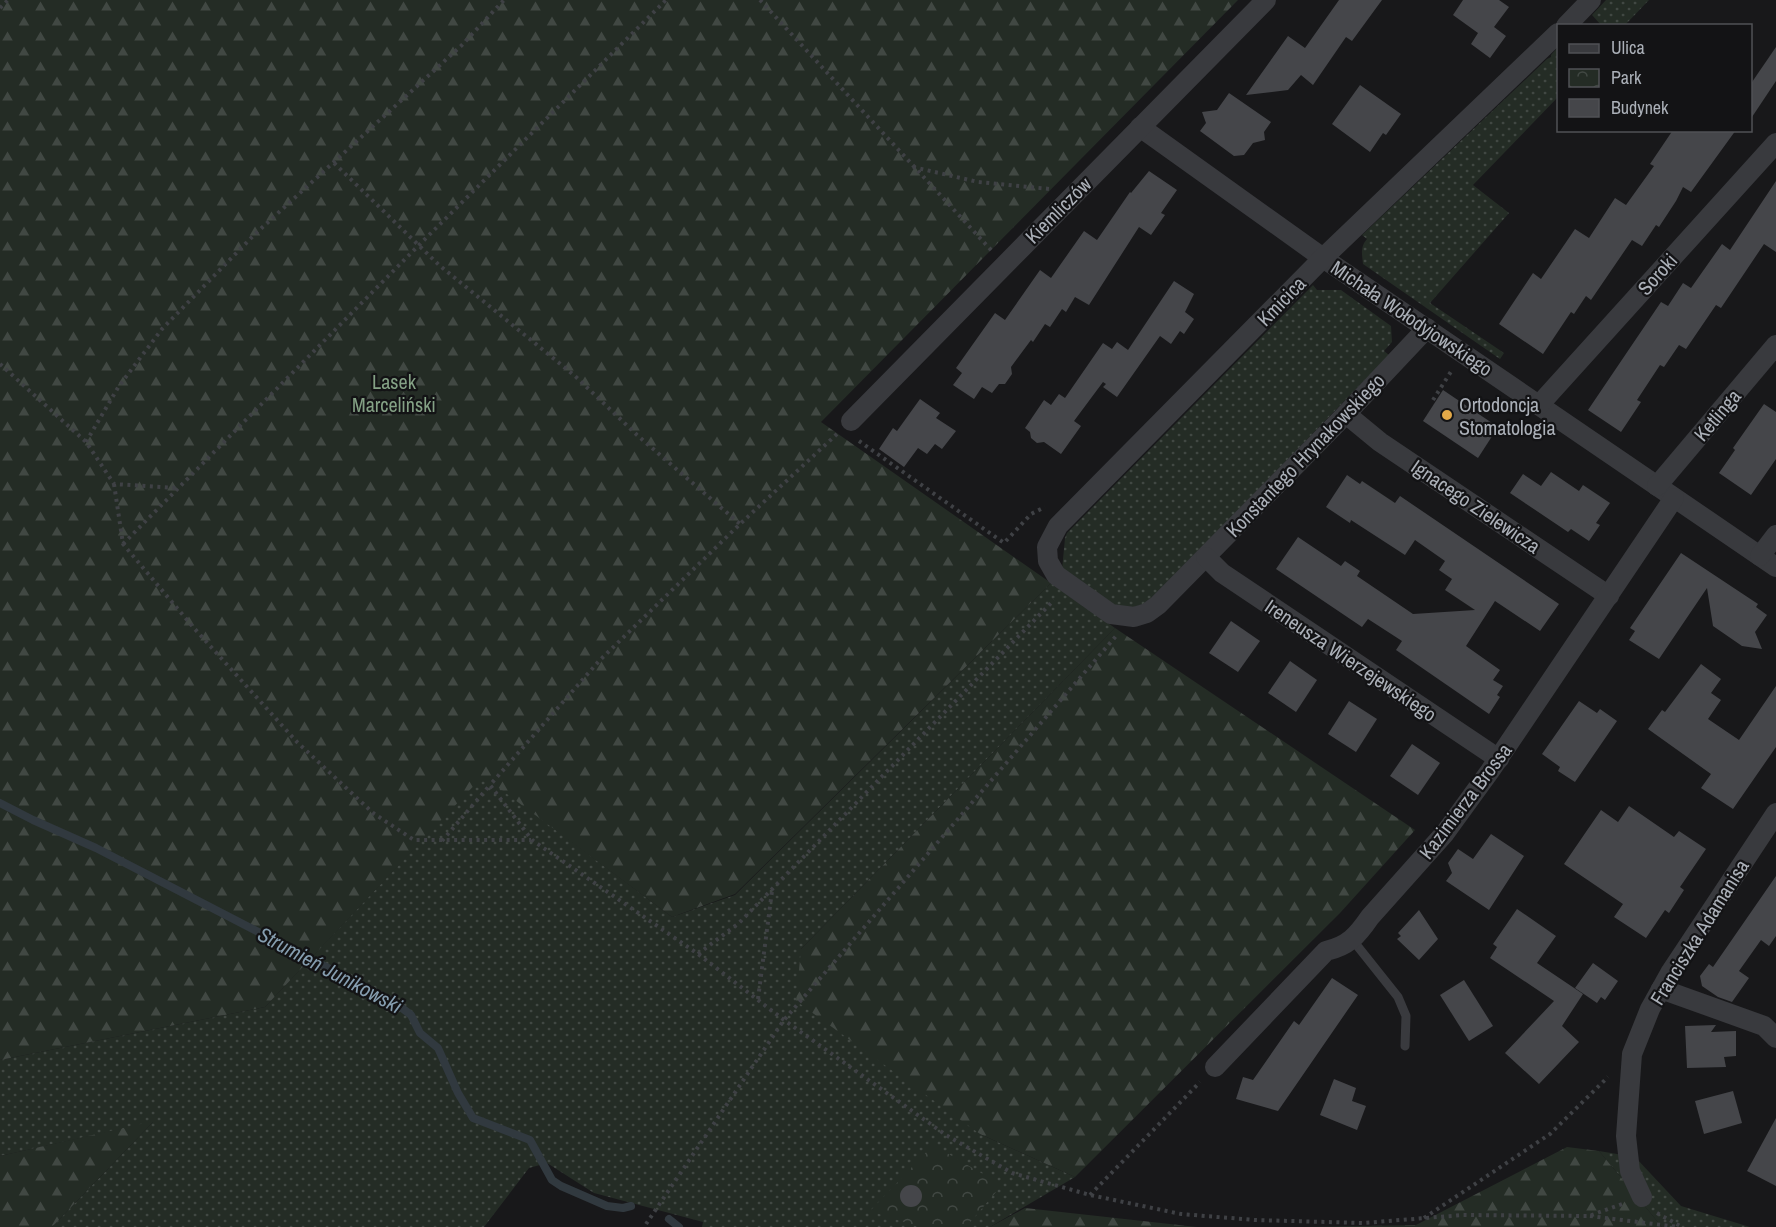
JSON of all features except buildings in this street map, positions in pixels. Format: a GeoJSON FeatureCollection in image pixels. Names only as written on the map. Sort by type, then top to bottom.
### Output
{"type":"FeatureCollection","features":[{"type":"Feature","properties":{"kind":"street","name":"Kiemliczów"},"geometry":{"type":"LineString","coordinates":[[848,426],[1266,0]]}},
{"type":"Feature","properties":{"kind":"street"},"geometry":{"type":"LineString","coordinates":[[1568,24],[1592,0]]}},
{"type":"Feature","properties":{"kind":"street","name":"Kmicica"},"geometry":{"type":"LineString","coordinates":[[1183,581],[1147,613],[1134,617],[1121,617],[1111,614],[1056,575],[1048,561],[1047,547],[1058,526],[1323,258],[1557,34]]}},
{"type":"Feature","properties":{"kind":"street","name":"Michała Wołodyjowskiego"},"geometry":{"type":"LineString","coordinates":[[1140,127],[1323,258],[1776,567]]}},
{"type":"Feature","properties":{"kind":"street","name":"Soroki"},"geometry":{"type":"LineString","coordinates":[[1539,405],[1776,143]]}},
{"type":"Feature","properties":{"kind":"street","name":"Konstantego Hrynakowskiego"},"geometry":{"type":"LineString","coordinates":[[1183,581],[1427,328]]}},
{"type":"Feature","properties":{"kind":"street","name":"Ketlinga"},"geometry":{"type":"LineString","coordinates":[[1657,486],[1776,345]]}},
{"type":"Feature","properties":{"kind":"street","name":"Ignacego Zielewicza"},"geometry":{"type":"LineString","coordinates":[[1346,414],[1380,442],[1608,596]]}},
{"type":"Feature","properties":{"kind":"street","name":"Kazimierza Brossa"},"geometry":{"type":"LineString","coordinates":[[1215,1067],[1326,951],[1342,947],[1351,938],[1445,832],[1499,759],[1674,498]]}},
{"type":"Feature","properties":{"kind":"street"},"geometry":{"type":"LineString","coordinates":[[1760,556],[1776,535]]}},
{"type":"Feature","properties":{"kind":"street","name":"Ireneusza Wierzejewskiego"},"geometry":{"type":"LineString","coordinates":[[1206,557],[1222,573],[1499,759]]}},
{"type":"Feature","properties":{"kind":"street","name":"Franciszka Adamanisa"},"geometry":{"type":"LineString","coordinates":[[1642,1197],[1630,1171],[1626,1136],[1632,1054],[1650,1009],[1661,989],[1776,813]]}},
{"type":"Feature","properties":{"kind":"street"},"geometry":{"type":"LineString","coordinates":[[1661,989],[1764,1026],[1776,1038]]}},
{"type":"Feature","properties":{"kind":"lane"},"geometry":{"type":"LineString","coordinates":[[1351,938],[1398,997],[1406,1016],[1404,1046]]}},
{"type":"Feature","properties":{"kind":"path"},"geometry":{"type":"LineString","coordinates":[[0,8],[8,0]]}},
{"type":"Feature","properties":{"kind":"path"},"geometry":{"type":"LineString","coordinates":[[86,442],[119,386],[162,329],[255,235],[462,45],[504,0]]}},
{"type":"Feature","properties":{"kind":"path"},"geometry":{"type":"LineString","coordinates":[[123,544],[418,245],[666,0]]}},
{"type":"Feature","properties":{"kind":"path"},"geometry":{"type":"LineString","coordinates":[[760,0],[994,253]]}},
{"type":"Feature","properties":{"kind":"path"},"geometry":{"type":"LineString","coordinates":[[334,163],[439,266],[575,376],[637,435],[740,524]]}},
{"type":"Feature","properties":{"kind":"path"},"geometry":{"type":"LineString","coordinates":[[912,166],[978,182],[1057,190]]}},
{"type":"Feature","properties":{"kind":"path"},"geometry":{"type":"LineString","coordinates":[[0,364],[86,442],[114,484],[123,544],[193,627],[297,742],[373,813],[414,840],[532,840]]}},
{"type":"Feature","properties":{"kind":"path"},"geometry":{"type":"LineString","coordinates":[[1433,400],[1455,366]]}},
{"type":"Feature","properties":{"kind":"path"},"geometry":{"type":"LineString","coordinates":[[442,841],[599,661],[740,524],[848,426]]}},
{"type":"Feature","properties":{"kind":"path"},"geometry":{"type":"LineString","coordinates":[[858,441],[1004,543],[1031,514],[1051,504]]}},
{"type":"Feature","properties":{"kind":"path"},"geometry":{"type":"LineString","coordinates":[[114,484],[176,489]]}},
{"type":"Feature","properties":{"kind":"path"},"geometry":{"type":"LineString","coordinates":[[698,954],[739,923],[1057,597]]}},
{"type":"Feature","properties":{"kind":"path"},"geometry":{"type":"LineString","coordinates":[[646,1224],[784,1020],[1121,631]]}},
{"type":"Feature","properties":{"kind":"path"},"geometry":{"type":"LineString","coordinates":[[490,785],[532,840],[698,954],[784,1020],[946,1135],[1012,1173],[1090,1195],[1181,1214],[1255,1220],[1363,1225],[1463,1215],[1589,1216],[1681,1227]]}},
{"type":"Feature","properties":{"kind":"path"},"geometry":{"type":"LineString","coordinates":[[758,1000],[772,889]]}},
{"type":"Feature","properties":{"kind":"path"},"geometry":{"type":"LineString","coordinates":[[1423,1218],[1550,1134],[1632,1054]]}},
{"type":"Feature","properties":{"kind":"path"},"geometry":{"type":"LineString","coordinates":[[1090,1195],[1215,1067]]}},
{"type":"Feature","properties":{"kind":"path"},"geometry":{"type":"LineString","coordinates":[[1589,1216],[1642,1197],[1660,1216],[1681,1227]]}},
{"type":"Feature","properties":{"kind":"green space","name":"Lasek Marceliński"},"geometry":{"type":"Polygon","coordinates":[[[0,0],[1238,0],[821,422],[1051,583],[735,894],[672,917],[483,776],[265,1007],[0,1060],[0,0]]]}},
{"type":"Feature","properties":{"kind":"green space"},"geometry":{"type":"Polygon","coordinates":[[[1606,0],[1649,0],[1626,24],[1600,24],[1592,15],[1606,0]]]}},
{"type":"Feature","properties":{"kind":"green space"},"geometry":{"type":"Polygon","coordinates":[[[1557,48],[1557,98],[1473,185],[1509,213],[1430,303],[1504,353],[1500,359],[1363,264],[1362,248],[1367,239],[1362,235],[1557,48]]]}},
{"type":"Feature","properties":{"kind":"green space"},"geometry":{"type":"Polygon","coordinates":[[[1313,285],[1317,290],[1341,290],[1391,326],[1392,342],[1384,351],[1389,355],[1157,594],[1145,603],[1128,608],[1118,606],[1098,596],[1062,570],[1067,533],[1313,285]]]}},
{"type":"Feature","properties":{"kind":"green space"},"geometry":{"type":"Polygon","coordinates":[[[1051,583],[1115,628],[801,949],[980,1134],[1075,1177],[990,1227],[702,1227],[703,1222],[594,1193],[547,1163],[529,1168],[484,1227],[52,1227],[153,1122],[0,1156],[0,1060],[265,1007],[483,775],[672,917],[735,895],[1051,583]]]}},
{"type":"Feature","properties":{"kind":"green space"},"geometry":{"type":"Polygon","coordinates":[[[1115,628],[1415,830],[1340,913],[1075,1177],[980,1134],[796,1001],[801,949],[1115,628]]]}},
{"type":"Feature","properties":{"kind":"green space"},"geometry":{"type":"Polygon","coordinates":[[[154,1121],[52,1227],[0,1227],[0,1156],[154,1121]]]}},
{"type":"Feature","properties":{"kind":"green space"},"geometry":{"type":"Polygon","coordinates":[[[933,1145],[1002,1185],[966,1227],[919,1227],[870,1211],[933,1145]]]}},
{"type":"Feature","properties":{"kind":"green space"},"geometry":{"type":"Polygon","coordinates":[[[1567,1147],[1599,1151],[1662,1227],[1304,1227],[1416,1225],[1567,1147]]]}},
{"type":"Feature","properties":{"kind":"green space"},"geometry":{"type":"Polygon","coordinates":[[[1599,1151],[1635,1157],[1681,1206],[1750,1227],[1662,1227],[1599,1151]]]}},
{"type":"Feature","properties":{"kind":"green space"},"geometry":{"type":"Polygon","coordinates":[[[1025,1208],[1197,1227],[990,1227],[1025,1208]]]}},
{"type":"Feature","properties":{"kind":"waterway","name":"Strumień Junikowski"},"geometry":{"type":"LineString","coordinates":[[0,803],[96,848],[394,1002],[411,1015],[420,1033],[438,1048],[458,1093],[473,1118],[530,1140],[552,1180],[561,1186],[607,1206],[623,1208],[631,1206]]}},
{"type":"Feature","properties":{"kind":"waterway","name":"Strumień Junikowski"},"geometry":{"type":"LineString","coordinates":[[669,1219],[679,1227]]}},
{"type":"Feature","properties":{"kind":"place","name":"Ortodoncja Stomatologia"},"geometry":{"type":"Point","coordinates":[1447,415]}}]}
